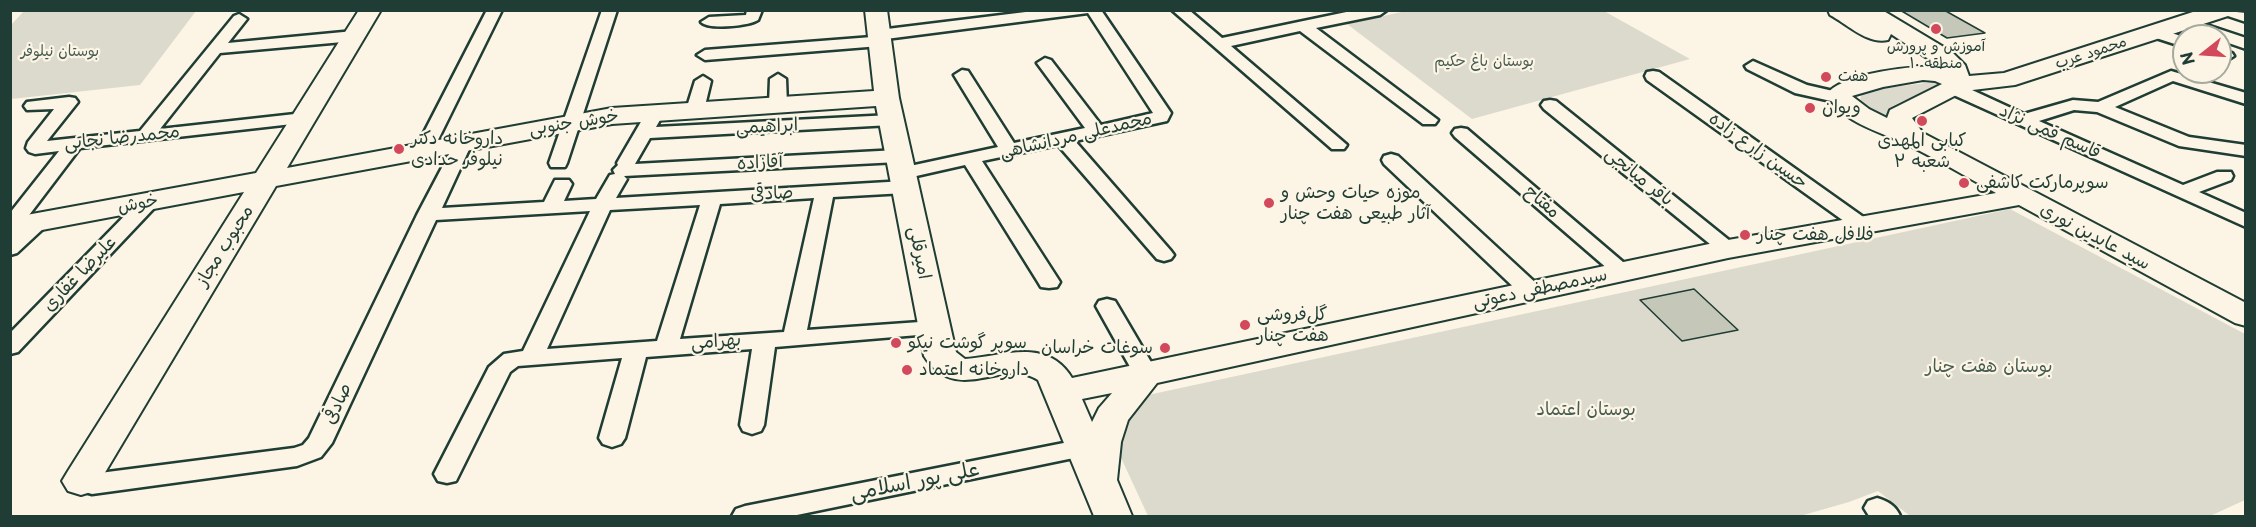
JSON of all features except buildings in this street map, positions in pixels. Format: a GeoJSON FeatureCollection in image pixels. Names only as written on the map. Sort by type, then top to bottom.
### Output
{"type":"FeatureCollection","features":[{"type":"Feature","properties":{"kind":"main road","name":"محبوب مجاز"},"geometry":{"type":"LineString","coordinates":[[81,481],[370,10]]}},
{"type":"Feature","properties":{"kind":"main road"},"geometry":{"type":"LineString","coordinates":[[1838,10],[1920,58],[1928,65],[1928,73]]}},
{"type":"Feature","properties":{"kind":"main road"},"geometry":{"type":"LineString","coordinates":[[1866,10],[1944,57],[1957,70],[1955,86]]}},
{"type":"Feature","properties":{"kind":"main road","name":"محمود عرب"},"geometry":{"type":"LineString","coordinates":[[1955,86],[2007,80],[2205,18]]}},
{"type":"Feature","properties":{"kind":"main road","name":"امیرقلی"},"geometry":{"type":"LineString","coordinates":[[878,29],[889,109],[934,328],[943,359],[951,366],[974,369],[1032,361],[1052,373],[1062,392]]}},
{"type":"Feature","properties":{"kind":"main road"},"geometry":{"type":"LineString","coordinates":[[1840,98],[1839,94],[1842,91],[1852,86],[1928,73],[1944,75],[1955,86]]}},
{"type":"Feature","properties":{"kind":"main road"},"geometry":{"type":"LineString","coordinates":[[1914,138],[1901,123],[1899,115],[1955,86]]}},
{"type":"Feature","properties":{"kind":"main road","name":"سید عابدین نوری"},"geometry":{"type":"LineString","coordinates":[[1840,98],[1858,113],[1914,138],[2019,197],[2246,316]]}},
{"type":"Feature","properties":{"kind":"main road","name":"خوش جنوبی"},"geometry":{"type":"LineString","coordinates":[[265,182],[572,122],[650,122],[695,110],[778,105],[889,109]]}},
{"type":"Feature","properties":{"kind":"main road","name":"خوش"},"geometry":{"type":"LineString","coordinates":[[10,227],[265,182]]}},
{"type":"Feature","properties":{"kind":"main road","name":"سیدمصطفی دعوتی"},"geometry":{"type":"LineString","coordinates":[[1062,392],[1728,249],[2019,197]]}},
{"type":"Feature","properties":{"kind":"main road"},"geometry":{"type":"LineString","coordinates":[[1098,481],[1103,442],[1111,417],[1146,374]]}},
{"type":"Feature","properties":{"kind":"main road"},"geometry":{"type":"LineString","coordinates":[[1062,392],[1113,516]]}},
{"type":"Feature","properties":{"kind":"street"},"geometry":{"type":"LineString","coordinates":[[424,150],[495,10]]}},
{"type":"Feature","properties":{"kind":"street"},"geometry":{"type":"LineString","coordinates":[[558,163],[610,10]]}},
{"type":"Feature","properties":{"kind":"street"},"geometry":{"type":"LineString","coordinates":[[709,22],[752,18],[755,10]]}},
{"type":"Feature","properties":{"kind":"street"},"geometry":{"type":"LineString","coordinates":[[695,110],[704,62],[878,29],[1083,10]]}},
{"type":"Feature","properties":{"kind":"street","name":"محمدعلی مردانشاهی"},"geometry":{"type":"LineString","coordinates":[[902,172],[1010,151],[1161,117],[1162,113],[1093,10]]}},
{"type":"Feature","properties":{"kind":"street"},"geometry":{"type":"LineString","coordinates":[[1179,10],[1338,145]]}},
{"type":"Feature","properties":{"kind":"street"},"geometry":{"type":"LineString","coordinates":[[1218,44],[1369,12]]}},
{"type":"Feature","properties":{"kind":"street"},"geometry":{"type":"LineString","coordinates":[[2205,18],[2246,18]]}},
{"type":"Feature","properties":{"kind":"street"},"geometry":{"type":"LineString","coordinates":[[2205,18],[2246,44]]}},
{"type":"Feature","properties":{"kind":"street"},"geometry":{"type":"LineString","coordinates":[[145,136],[238,19]]}},
{"type":"Feature","properties":{"kind":"street"},"geometry":{"type":"LineString","coordinates":[[1303,26],[1429,120]]}},
{"type":"Feature","properties":{"kind":"street"},"geometry":{"type":"LineString","coordinates":[[213,49],[354,36]]}},
{"type":"Feature","properties":{"kind":"street"},"geometry":{"type":"LineString","coordinates":[[1045,63],[1097,132]]}},
{"type":"Feature","properties":{"kind":"street"},"geometry":{"type":"LineString","coordinates":[[1753,66],[1801,89],[1840,98]]}},
{"type":"Feature","properties":{"kind":"street"},"geometry":{"type":"LineString","coordinates":[[962,75],[1010,151]]}},
{"type":"Feature","properties":{"kind":"street","name":"حسین زارع زاده"},"geometry":{"type":"LineString","coordinates":[[1653,76],[1862,225]]}},
{"type":"Feature","properties":{"kind":"street"},"geometry":{"type":"LineString","coordinates":[[2100,107],[2168,77],[2183,78],[2246,99]]}},
{"type":"Feature","properties":{"kind":"street"},"geometry":{"type":"LineString","coordinates":[[778,79],[778,105]]}},
{"type":"Feature","properties":{"kind":"street","name":"قاسم قمی نژاد"},"geometry":{"type":"LineString","coordinates":[[1955,86],[2022,120],[2245,221]]}},
{"type":"Feature","properties":{"kind":"street","name":"محمدرضا نجاتی"},"geometry":{"type":"LineString","coordinates":[[33,106],[64,102],[69,104],[34,146],[35,148],[304,118]]}},
{"type":"Feature","properties":{"kind":"street","name":"باقر میانجی"},"geometry":{"type":"LineString","coordinates":[[1550,105],[1728,249]]}},
{"type":"Feature","properties":{"kind":"street"},"geometry":{"type":"LineString","coordinates":[[2022,120],[2073,105],[2100,107],[2185,142],[2246,151]]}},
{"type":"Feature","properties":{"kind":"street","name":"ابراهیمی"},"geometry":{"type":"LineString","coordinates":[[650,122],[889,109]]}},
{"type":"Feature","properties":{"kind":"street"},"geometry":{"type":"LineString","coordinates":[[532,356],[603,204],[650,122]]}},
{"type":"Feature","properties":{"kind":"street","name":"مفتاح"},"geometry":{"type":"LineString","coordinates":[[1461,133],[1623,272]]}},
{"type":"Feature","properties":{"kind":"street"},"geometry":{"type":"LineString","coordinates":[[1064,139],[1164,255]]}},
{"type":"Feature","properties":{"kind":"street","name":"صادقی"},"geometry":{"type":"LineString","coordinates":[[81,481],[92,484],[297,457],[312,451],[320,443],[463,143]]}},
{"type":"Feature","properties":{"kind":"street"},"geometry":{"type":"LineString","coordinates":[[10,227],[74,144]]}},
{"type":"Feature","properties":{"kind":"street"},"geometry":{"type":"LineString","coordinates":[[971,159],[1048,282]]}},
{"type":"Feature","properties":{"kind":"street"},"geometry":{"type":"LineString","coordinates":[[1391,160],[1531,291]]}},
{"type":"Feature","properties":{"kind":"street","name":"آقازاده"},"geometry":{"type":"LineString","coordinates":[[622,171],[902,172]]}},
{"type":"Feature","properties":{"kind":"street","name":"صادقی"},"geometry":{"type":"LineString","coordinates":[[427,215],[825,191],[902,172]]}},
{"type":"Feature","properties":{"kind":"street"},"geometry":{"type":"LineString","coordinates":[[2183,192],[2224,176]]}},
{"type":"Feature","properties":{"kind":"street"},"geometry":{"type":"LineString","coordinates":[[552,207],[562,184]]}},
{"type":"Feature","properties":{"kind":"street"},"geometry":{"type":"LineString","coordinates":[[794,336],[825,191]]}},
{"type":"Feature","properties":{"kind":"street"},"geometry":{"type":"LineString","coordinates":[[666,346],[712,198]]}},
{"type":"Feature","properties":{"kind":"street","name":"علیرضا غفاری"},"geometry":{"type":"LineString","coordinates":[[10,347],[149,202]]}},
{"type":"Feature","properties":{"kind":"street"},"geometry":{"type":"LineString","coordinates":[[10,249],[39,222]]}},
{"type":"Feature","properties":{"kind":"street"},"geometry":{"type":"LineString","coordinates":[[1107,306],[1146,374]]}},
{"type":"Feature","properties":{"kind":"street","name":"بهرامی"},"geometry":{"type":"LineString","coordinates":[[447,474],[501,367],[512,359],[794,336],[934,328]]}},
{"type":"Feature","properties":{"kind":"street"},"geometry":{"type":"LineString","coordinates":[[752,425],[765,339]]}},
{"type":"Feature","properties":{"kind":"street"},"geometry":{"type":"LineString","coordinates":[[612,438],[636,349]]}},
{"type":"Feature","properties":{"kind":"street","name":"علی پور اسلامی"},"geometry":{"type":"LineString","coordinates":[[745,516],[1084,448]]}},
{"type":"Feature","properties":{"kind":"green space","name":"بوستان نیلوفر"},"geometry":{"type":"Polygon","coordinates":[[[24,11],[196,11],[140,85],[11,99],[11,25],[24,11]]]}},
{"type":"Feature","properties":{"kind":"green space","name":"بوستان باغ حکیم"},"geometry":{"type":"Polygon","coordinates":[[[1406,11],[1604,11],[1690,59],[1472,119],[1347,24],[1406,11]]]}},
{"type":"Feature","properties":{"kind":"green space"},"geometry":{"type":"Polygon","coordinates":[[[1941,81],[1947,83],[1890,108],[1888,116],[1893,124],[1860,102],[1861,95],[1871,90],[1941,81]]]}},
{"type":"Feature","properties":{"kind":"green space"},"geometry":{"type":"Polygon","coordinates":[[[2010,209],[2245,334],[2245,500],[2210,516],[1910,516],[1878,491],[1800,516],[1148,516],[1097,406],[2010,209]]]}},
{"type":"Feature","properties":{"kind":"place","name":"آموزش و پرورش منطقه ۱۰"},"geometry":{"type":"Point","coordinates":[1936,29]}},
{"type":"Feature","properties":{"kind":"place","name":"هفت"},"geometry":{"type":"Point","coordinates":[1826,77]}},
{"type":"Feature","properties":{"kind":"place","name":"ویوان"},"geometry":{"type":"Point","coordinates":[1810,108]}},
{"type":"Feature","properties":{"kind":"place","name":"کبابی المهدی شعبه ۲"},"geometry":{"type":"Point","coordinates":[1922,121]}},
{"type":"Feature","properties":{"kind":"place","name":"داروخانه دکتر نیلوفر حدادی"},"geometry":{"type":"Point","coordinates":[399,149]}},
{"type":"Feature","properties":{"kind":"place","name":"سوپرمارکت کاشفی"},"geometry":{"type":"Point","coordinates":[1964,183]}},
{"type":"Feature","properties":{"kind":"place","name":"موزه حیات وحش و آثار طبیعی هفت چنار"},"geometry":{"type":"Point","coordinates":[1269,203]}},
{"type":"Feature","properties":{"kind":"place","name":"فلافل هفت چنار"},"geometry":{"type":"Point","coordinates":[1745,235]}},
{"type":"Feature","properties":{"kind":"place","name":"گل‌فروشی هفت چنار"},"geometry":{"type":"Point","coordinates":[1245,325]}},
{"type":"Feature","properties":{"kind":"place","name":"سوپر گوشت نیکو"},"geometry":{"type":"Point","coordinates":[896,343]}},
{"type":"Feature","properties":{"kind":"place","name":"سوغات خراسان"},"geometry":{"type":"Point","coordinates":[1165,348]}},
{"type":"Feature","properties":{"kind":"place","name":"داروخانه اعتماد"},"geometry":{"type":"Point","coordinates":[907,370]}},
{"type":"Feature","properties":{"kind":"park label","name":"بوستان هفت چنار"},"geometry":{"type":"Point","coordinates":[1989,367]}},
{"type":"Feature","properties":{"kind":"park label","name":"بوستان اعتماد"},"geometry":{"type":"Point","coordinates":[1586,410]}}]}
